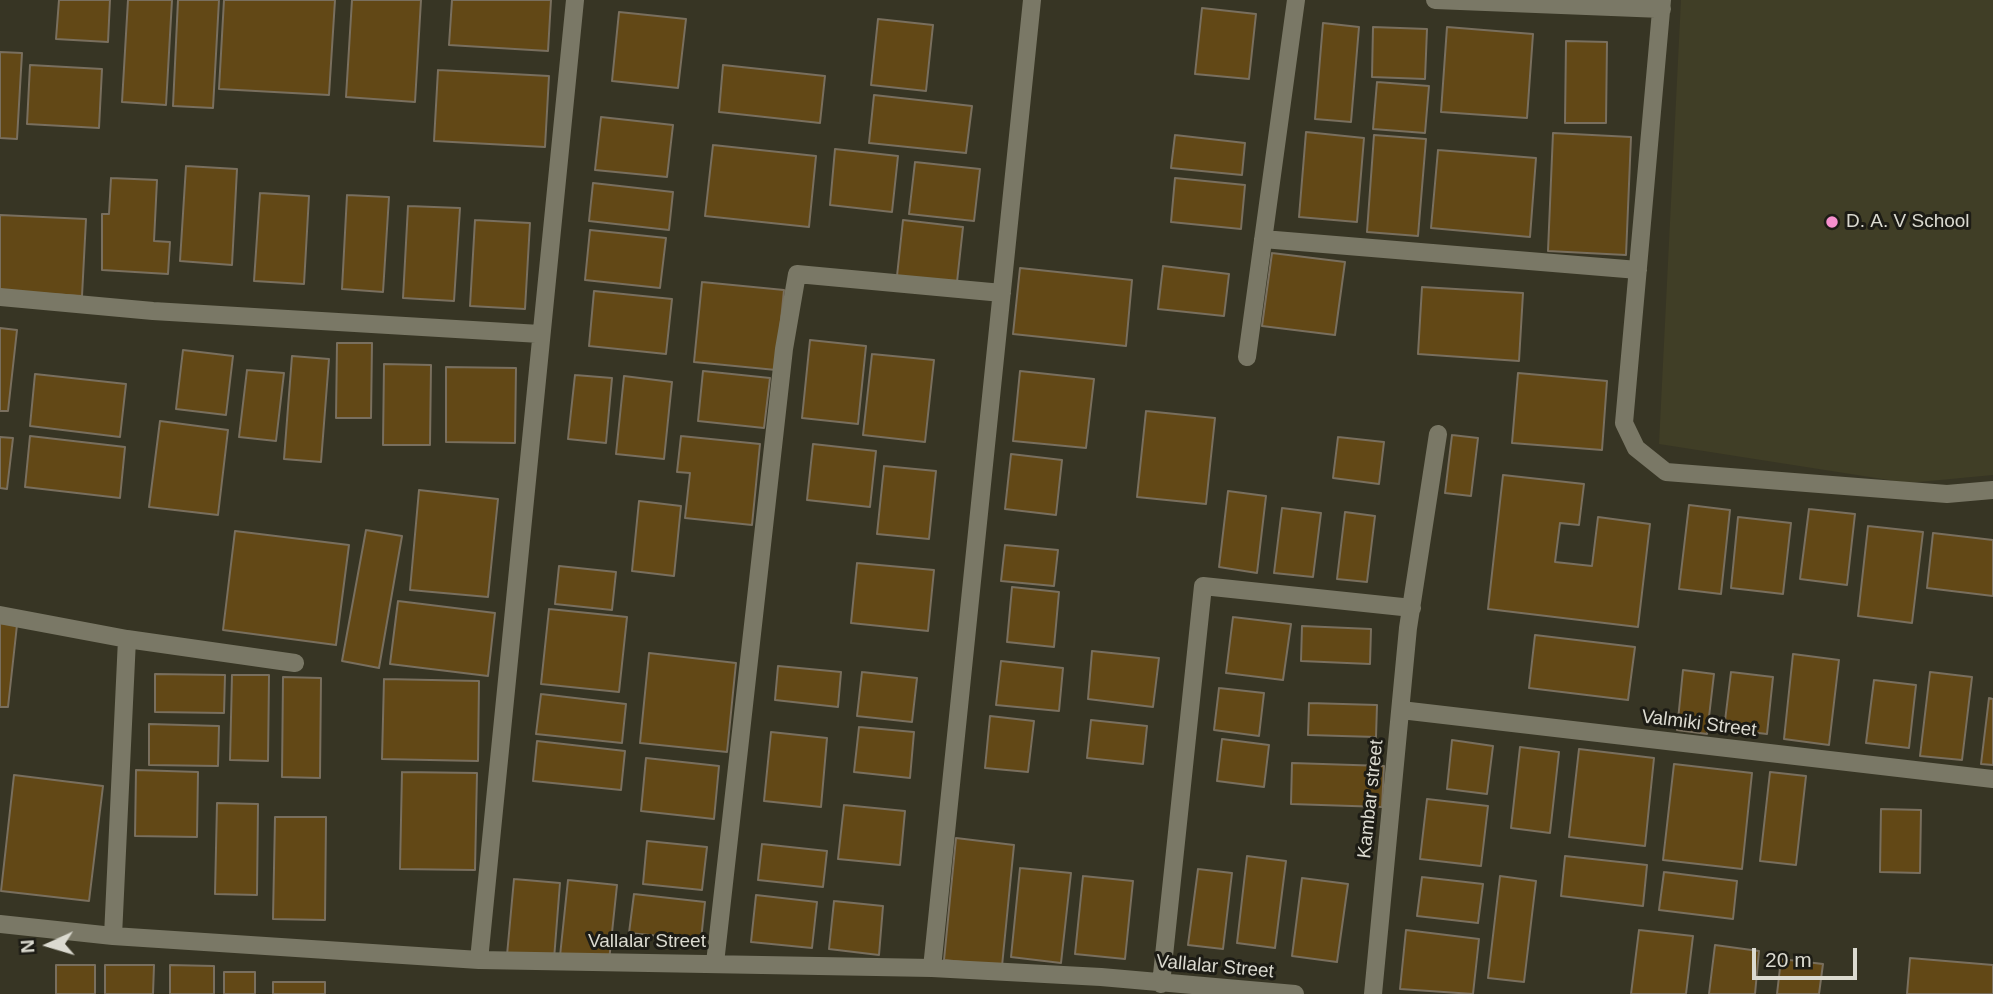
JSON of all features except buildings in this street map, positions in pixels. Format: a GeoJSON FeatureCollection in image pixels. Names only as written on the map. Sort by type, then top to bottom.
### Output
{"type":"FeatureCollection","features":[{"type":"Feature","properties":{"kind":"street"},"geometry":{"type":"LineString","coordinates":[[480,960],[575,0]]}},
{"type":"Feature","properties":{"kind":"street"},"geometry":{"type":"LineString","coordinates":[[932,968],[1032,0]]}},
{"type":"Feature","properties":{"kind":"street"},"geometry":{"type":"LineString","coordinates":[[1247,357],[1296,0]]}},
{"type":"Feature","properties":{"kind":"street"},"geometry":{"type":"LineString","coordinates":[[1436,0],[1662,4],[1624,423],[1636,448],[1666,472],[1947,494],[1993,490]]}},
{"type":"Feature","properties":{"kind":"street"},"geometry":{"type":"LineString","coordinates":[[1263,239],[1638,270]]}},
{"type":"Feature","properties":{"kind":"street"},"geometry":{"type":"LineString","coordinates":[[715,963],[784,349],[797,274],[1002,293]]}},
{"type":"Feature","properties":{"kind":"street"},"geometry":{"type":"LineString","coordinates":[[0,297],[153,311],[540,334]]}},
{"type":"Feature","properties":{"kind":"street","name":"Kambar street"},"geometry":{"type":"LineString","coordinates":[[1373,994],[1412,608],[1438,434]]}},
{"type":"Feature","properties":{"kind":"street"},"geometry":{"type":"LineString","coordinates":[[1161,984],[1203,586],[1412,608]]}},
{"type":"Feature","properties":{"kind":"street"},"geometry":{"type":"LineString","coordinates":[[0,615],[127,639],[295,663]]}},
{"type":"Feature","properties":{"kind":"street"},"geometry":{"type":"LineString","coordinates":[[113,936],[127,639]]}},
{"type":"Feature","properties":{"kind":"street","name":"Valmiki Street"},"geometry":{"type":"LineString","coordinates":[[1401,710],[1993,779]]}},
{"type":"Feature","properties":{"kind":"street","name":"Vallalar Street"},"geometry":{"type":"LineString","coordinates":[[0,925],[113,936],[480,960],[932,968],[1101,986],[1161,984],[1295,994]]}},
{"type":"Feature","properties":{"kind":"shaded area","name":"D. A. V School"},"geometry":{"type":"Polygon","coordinates":[[[1681,0],[1993,0],[1993,475],[1908,483],[1659,444],[1681,0]]]}},
{"type":"Feature","properties":{"kind":"place","name":"D. A. V School"},"geometry":{"type":"Point","coordinates":[1832,222]}}]}
